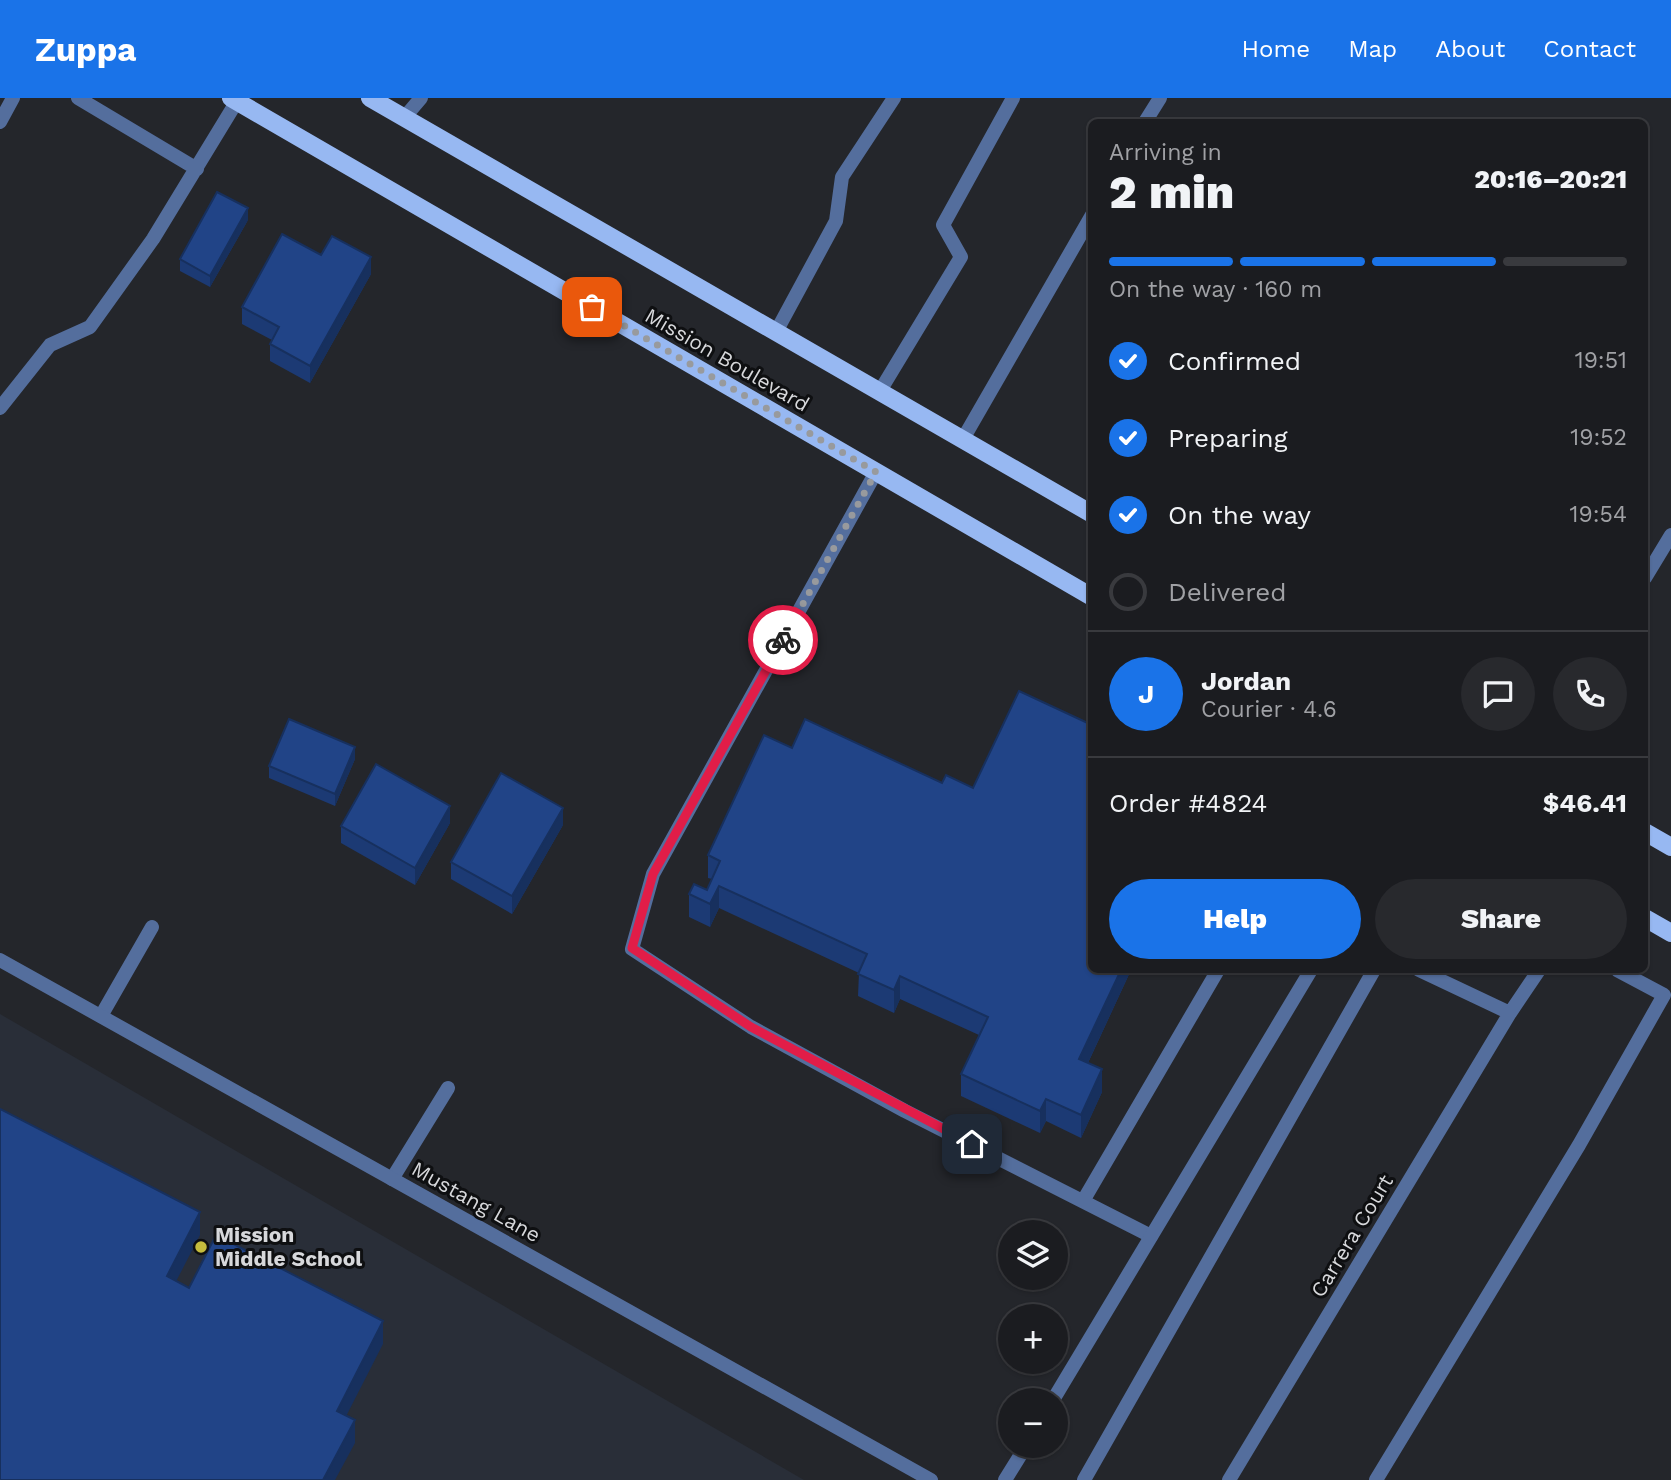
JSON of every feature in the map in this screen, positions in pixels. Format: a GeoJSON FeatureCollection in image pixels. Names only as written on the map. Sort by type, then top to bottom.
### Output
{"type":"FeatureCollection","features":[{"type":"Feature","properties":{"kind":"main road"},"geometry":{"type":"LineString","coordinates":[[370,98],[1088,512]]}},
{"type":"Feature","properties":{"kind":"main road","name":"Mission Boulevard"},"geometry":{"type":"LineString","coordinates":[[234,100],[1088,595]]}},
{"type":"Feature","properties":{"kind":"main road"},"geometry":{"type":"LineString","coordinates":[[1648,834],[1671,847]]}},
{"type":"Feature","properties":{"kind":"main road"},"geometry":{"type":"LineString","coordinates":[[1648,920],[1671,933]]}},
{"type":"Feature","properties":{"kind":"street"},"geometry":{"type":"LineString","coordinates":[[0,122],[13,98]]}},
{"type":"Feature","properties":{"kind":"street"},"geometry":{"type":"LineString","coordinates":[[78,98],[197,169]]}},
{"type":"Feature","properties":{"kind":"street"},"geometry":{"type":"LineString","coordinates":[[404,118],[421,98]]}},
{"type":"Feature","properties":{"kind":"street"},"geometry":{"type":"LineString","coordinates":[[776,332],[836,220],[842,177],[894,98]]}},
{"type":"Feature","properties":{"kind":"street"},"geometry":{"type":"LineString","coordinates":[[880,391],[961,257],[943,225],[1013,98]]}},
{"type":"Feature","properties":{"kind":"street"},"geometry":{"type":"LineString","coordinates":[[1148,119],[1160,98]]}},
{"type":"Feature","properties":{"kind":"street"},"geometry":{"type":"LineString","coordinates":[[0,408],[50,345],[90,327],[153,239],[197,169],[234,100]]}},
{"type":"Feature","properties":{"kind":"street"},"geometry":{"type":"LineString","coordinates":[[962,439],[1088,222]]}},
{"type":"Feature","properties":{"kind":"street"},"geometry":{"type":"LineString","coordinates":[[876,472],[653,874],[632,948],[751,1027],[905,1111],[1152,1236]]}},
{"type":"Feature","properties":{"kind":"street"},"geometry":{"type":"LineString","coordinates":[[1648,573],[1671,535]]}},
{"type":"Feature","properties":{"kind":"street"},"geometry":{"type":"LineString","coordinates":[[101,1016],[152,927]]}},
{"type":"Feature","properties":{"kind":"street","name":"Mustang Lane"},"geometry":{"type":"LineString","coordinates":[[0,960],[931,1480]]}},
{"type":"Feature","properties":{"kind":"street"},"geometry":{"type":"LineString","coordinates":[[1083,1201],[1216,973]]}},
{"type":"Feature","properties":{"kind":"street"},"geometry":{"type":"LineString","coordinates":[[1060,1388],[1309,973]]}},
{"type":"Feature","properties":{"kind":"street"},"geometry":{"type":"LineString","coordinates":[[1084,1480],[1372,973]]}},
{"type":"Feature","properties":{"kind":"street"},"geometry":{"type":"LineString","coordinates":[[1425,973],[1510,1013]]}},
{"type":"Feature","properties":{"kind":"street","name":"Carrera Court"},"geometry":{"type":"LineString","coordinates":[[1229,1480],[1510,1013],[1537,973]]}},
{"type":"Feature","properties":{"kind":"street"},"geometry":{"type":"LineString","coordinates":[[1376,1480],[1579,1145],[1664,995],[1623,973]]}},
{"type":"Feature","properties":{"kind":"street"},"geometry":{"type":"LineString","coordinates":[[393,1179],[448,1088]]}},
{"type":"Feature","properties":{"kind":"street"},"geometry":{"type":"LineString","coordinates":[[1005,1480],[1019,1458]]}},
{"type":"Feature","properties":{"kind":"shaded area","name":"Mission Middle School"},"geometry":{"type":"Polygon","coordinates":[[[0,1014],[804,1480],[0,1480],[0,1014]]]}},
{"type":"Feature","properties":{"kind":"building"},"geometry":{"type":"Polygon","coordinates":[[[217,192],[248,208],[210,276],[180,259],[217,192]]]}},
{"type":"Feature","properties":{"kind":"building"},"geometry":{"type":"Polygon","coordinates":[[[282,234],[321,255],[332,236],[371,257],[310,366],[270,344],[279,327],[242,307],[282,234]]]}},
{"type":"Feature","properties":{"kind":"building"},"geometry":{"type":"Polygon","coordinates":[[[1019,691],[1088,723],[1088,973],[1120,973],[1079,1059],[1102,1069],[1081,1115],[1046,1099],[1040,1111],[961,1074],[988,1017],[900,976],[894,990],[858,974],[867,954],[719,886],[710,904],[689,894],[694,884],[707,890],[720,861],[708,855],[764,735],[792,748],[805,719],[942,783],[946,775],[973,788],[1019,691]]]}},
{"type":"Feature","properties":{"kind":"building"},"geometry":{"type":"Polygon","coordinates":[[[289,719],[355,747],[335,794],[269,766],[289,719]]]}},
{"type":"Feature","properties":{"kind":"building"},"geometry":{"type":"Polygon","coordinates":[[[376,764],[450,806],[415,868],[341,826],[376,764]]]}},
{"type":"Feature","properties":{"kind":"building"},"geometry":{"type":"Polygon","coordinates":[[[501,773],[563,808],[512,896],[451,862],[501,773]]]}},
{"type":"Feature","properties":{"kind":"building"},"geometry":{"type":"Polygon","coordinates":[[[0,1109],[200,1212],[167,1276],[189,1288],[216,1235],[383,1321],[337,1411],[355,1420],[323,1480],[0,1480],[0,1109]]]}},
{"type":"Feature","properties":{"kind":"way so far"},"geometry":{"type":"LineString","coordinates":[[592,307],[876,472],[783,640]]}},
{"type":"Feature","properties":{"kind":"place","name":"Mission Middle School"},"geometry":{"type":"Point","coordinates":[201,1247]}},
{"type":"Feature","properties":{"kind":"route"},"geometry":{"type":"LineString","coordinates":[[783,640],[653,874],[632,948],[751,1027],[905,1111],[972,1144]]}}]}
